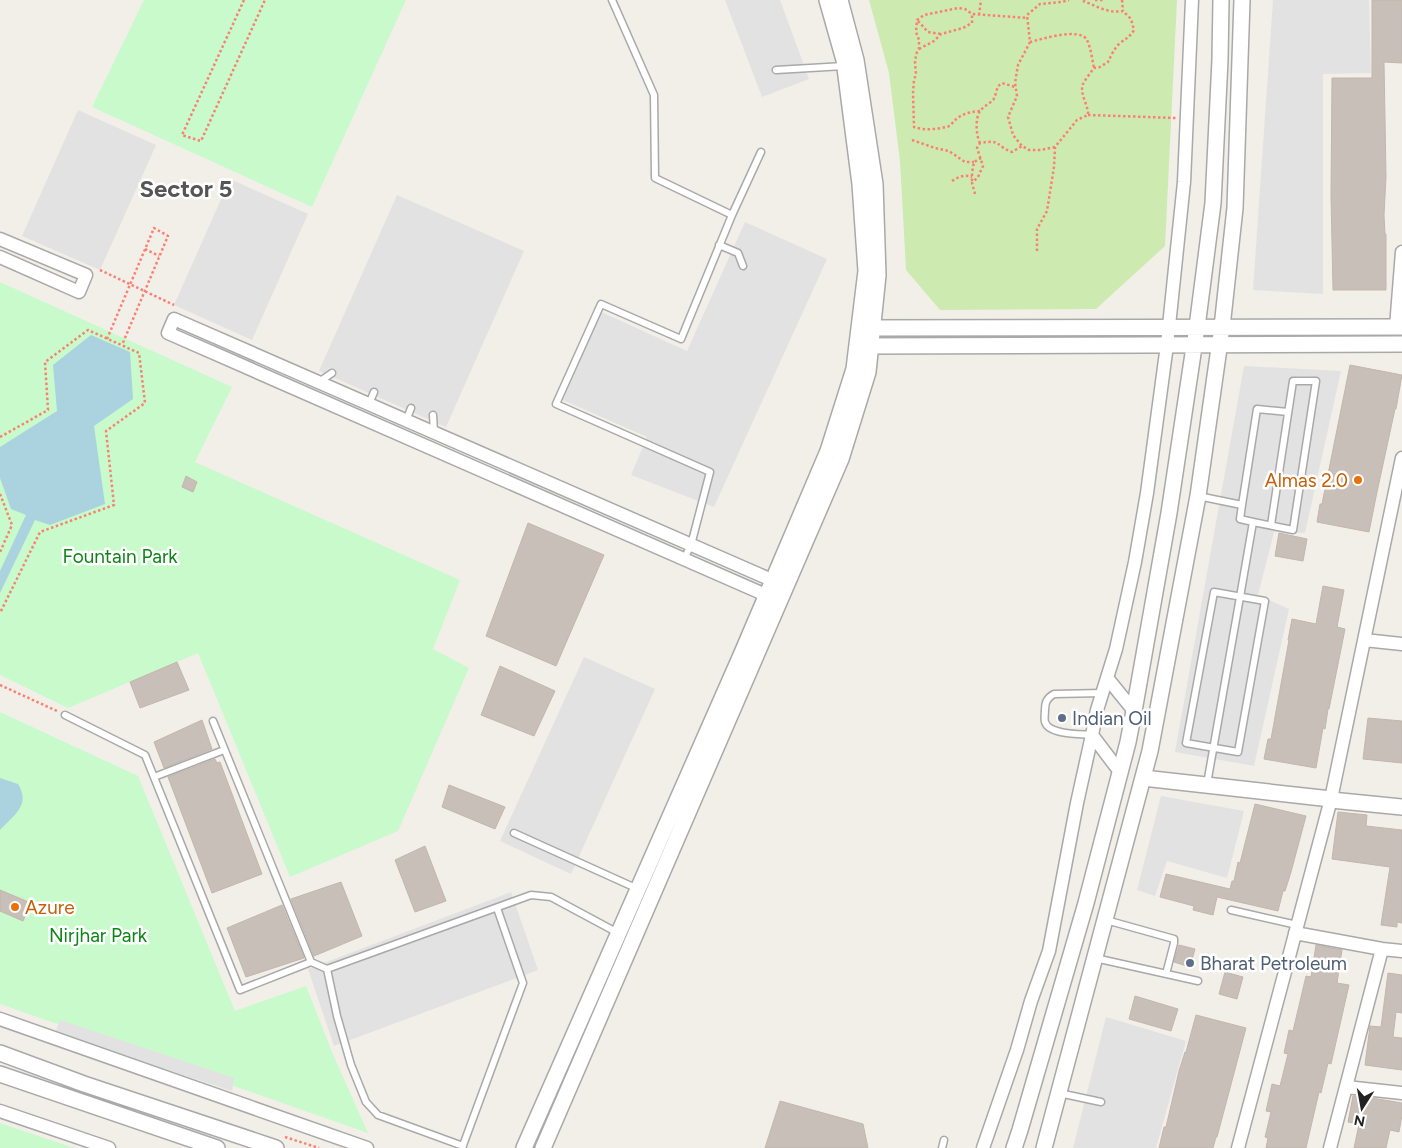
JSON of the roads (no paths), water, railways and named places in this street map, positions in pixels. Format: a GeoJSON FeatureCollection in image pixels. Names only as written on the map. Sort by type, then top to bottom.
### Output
{"type":"FeatureCollection","features":[{"type":"Feature","properties":{"kind":"street"},"geometry":{"type":"LineString","coordinates":[[524,1148],[638,889],[773,598],[841,459],[868,372],[864,346],[866,328],[866,271],[860,184],[844,66],[827,0]]}},
{"type":"Feature","properties":{"kind":"street"},"geometry":{"type":"LineString","coordinates":[[840,0],[856,60],[875,184],[878,275],[866,328]]}},
{"type":"Feature","properties":{"kind":"street"},"geometry":{"type":"LineString","coordinates":[[983,1148],[1017,1050],[1048,951],[1097,710],[1108,679],[1136,562],[1167,344],[1184,182],[1192,0]]}},
{"type":"Feature","properties":{"kind":"street"},"geometry":{"type":"LineString","coordinates":[[1014,1148],[1086,903],[1128,742],[1134,711],[1169,513],[1195,345],[1213,204],[1221,0]]}},
{"type":"Feature","properties":{"kind":"street"},"geometry":{"type":"LineString","coordinates":[[1044,1148],[1150,751],[1198,496],[1222,327],[1236,208],[1242,0]]}},
{"type":"Feature","properties":{"kind":"street"},"geometry":{"type":"LineString","coordinates":[[0,239],[86,275],[79,292],[0,257]]}},
{"type":"Feature","properties":{"kind":"street"},"geometry":{"type":"LineString","coordinates":[[866,328],[1399,327],[1402,252]]}},
{"type":"Feature","properties":{"kind":"street"},"geometry":{"type":"LineString","coordinates":[[773,598],[168,333],[174,319],[780,584]]}},
{"type":"Feature","properties":{"kind":"street"},"geometry":{"type":"LineString","coordinates":[[186,340],[191,326]]}},
{"type":"Feature","properties":{"kind":"street"},"geometry":{"type":"LineString","coordinates":[[984,328],[984,345]]}},
{"type":"Feature","properties":{"kind":"street"},"geometry":{"type":"LineString","coordinates":[[223,357],[229,343]]}},
{"type":"Feature","properties":{"kind":"street"},"geometry":{"type":"LineString","coordinates":[[864,346],[1402,344]]}},
{"type":"Feature","properties":{"kind":"street"},"geometry":{"type":"LineString","coordinates":[[1238,1148],[1331,798],[1402,458]]}},
{"type":"Feature","properties":{"kind":"street"},"geometry":{"type":"LineString","coordinates":[[543,1148],[652,896],[773,598]]}},
{"type":"Feature","properties":{"kind":"street"},"geometry":{"type":"LineString","coordinates":[[1364,640],[1402,644]]}},
{"type":"Feature","properties":{"kind":"street"},"geometry":{"type":"LineString","coordinates":[[1108,679],[1134,711]]}},
{"type":"Feature","properties":{"kind":"street"},"geometry":{"type":"LineString","coordinates":[[1092,735],[1120,772]]}},
{"type":"Feature","properties":{"kind":"street"},"geometry":{"type":"LineString","coordinates":[[1143,778],[1331,798],[1331,800],[1402,808]]}},
{"type":"Feature","properties":{"kind":"street"},"geometry":{"type":"LineString","coordinates":[[1296,929],[1382,949],[1402,951]]}},
{"type":"Feature","properties":{"kind":"street"},"geometry":{"type":"LineString","coordinates":[[1330,1148],[1382,949]]}},
{"type":"Feature","properties":{"kind":"street"},"geometry":{"type":"LineString","coordinates":[[0,1019],[367,1148]]}},
{"type":"Feature","properties":{"kind":"street"},"geometry":{"type":"LineString","coordinates":[[0,1053],[84,1084],[276,1148]]}},
{"type":"Feature","properties":{"kind":"street"},"geometry":{"type":"LineString","coordinates":[[0,1074],[217,1148]]}},
{"type":"Feature","properties":{"kind":"street"},"geometry":{"type":"LineString","coordinates":[[1346,1087],[1402,1093]]}},
{"type":"Feature","properties":{"kind":"street"},"geometry":{"type":"LineString","coordinates":[[0,1111],[108,1148]]}},
{"type":"Feature","properties":{"kind":"lane"},"geometry":{"type":"LineString","coordinates":[[612,0],[654,95],[655,178],[732,214]]}},
{"type":"Feature","properties":{"kind":"lane"},"geometry":{"type":"LineString","coordinates":[[776,70],[844,66]]}},
{"type":"Feature","properties":{"kind":"lane"},"geometry":{"type":"LineString","coordinates":[[684,559],[691,545],[710,472],[556,404],[601,304],[681,339],[732,214],[761,152]]}},
{"type":"Feature","properties":{"kind":"lane"},"geometry":{"type":"LineString","coordinates":[[719,245],[738,253],[743,266]]}},
{"type":"Feature","properties":{"kind":"lane"},"geometry":{"type":"LineString","coordinates":[[318,382],[332,373]]}},
{"type":"Feature","properties":{"kind":"lane"},"geometry":{"type":"LineString","coordinates":[[1271,525],[1293,381],[1316,381],[1293,530],[1240,519],[1258,408],[1288,412]]}},
{"type":"Feature","properties":{"kind":"lane"},"geometry":{"type":"LineString","coordinates":[[368,404],[374,392]]}},
{"type":"Feature","properties":{"kind":"lane"},"geometry":{"type":"LineString","coordinates":[[406,421],[411,408]]}},
{"type":"Feature","properties":{"kind":"lane"},"geometry":{"type":"LineString","coordinates":[[433,414],[434,433]]}},
{"type":"Feature","properties":{"kind":"lane"},"geometry":{"type":"LineString","coordinates":[[1198,496],[1242,504]]}},
{"type":"Feature","properties":{"kind":"lane"},"geometry":{"type":"LineString","coordinates":[[1206,785],[1252,522]]}},
{"type":"Feature","properties":{"kind":"lane"},"geometry":{"type":"LineString","coordinates":[[1214,592],[1265,601],[1238,752],[1213,748],[1186,744],[1214,592]]}},
{"type":"Feature","properties":{"kind":"lane"},"geometry":{"type":"LineString","coordinates":[[1092,735],[1059,732],[1049,728],[1045,722],[1045,704],[1048,698],[1054,694],[1103,693]]}},
{"type":"Feature","properties":{"kind":"lane"},"geometry":{"type":"LineString","coordinates":[[66,715],[145,755],[240,990],[311,962],[327,968],[531,895],[551,897],[633,940]]}},
{"type":"Feature","properties":{"kind":"lane"},"geometry":{"type":"LineString","coordinates":[[213,721],[311,962]]}},
{"type":"Feature","properties":{"kind":"lane"},"geometry":{"type":"LineString","coordinates":[[154,777],[224,750]]}},
{"type":"Feature","properties":{"kind":"lane"},"geometry":{"type":"LineString","coordinates":[[514,832],[652,896]]}},
{"type":"Feature","properties":{"kind":"lane"},"geometry":{"type":"LineString","coordinates":[[327,968],[351,1065],[366,1102],[378,1115],[463,1147],[523,984],[497,908]]}},
{"type":"Feature","properties":{"kind":"lane"},"geometry":{"type":"LineString","coordinates":[[1231,910],[1296,929]]}},
{"type":"Feature","properties":{"kind":"lane"},"geometry":{"type":"LineString","coordinates":[[1106,920],[1174,939],[1166,974]]}},
{"type":"Feature","properties":{"kind":"lane"},"geometry":{"type":"LineString","coordinates":[[1095,958],[1198,981]]}},
{"type":"Feature","properties":{"kind":"lane"},"geometry":{"type":"LineString","coordinates":[[1059,1093],[1101,1102]]}},
{"type":"Feature","properties":{"kind":"lane"},"geometry":{"type":"LineString","coordinates":[[942,1148],[944,1140]]}},
{"type":"Feature","properties":{"kind":"water"},"geometry":{"type":"Polygon","coordinates":[[[91,335],[130,352],[133,399],[94,426],[105,504],[50,525],[35,520],[0,593],[0,571],[26,515],[11,509],[0,478],[0,447],[57,411],[53,365],[91,335]]]}},
{"type":"Feature","properties":{"kind":"water"},"geometry":{"type":"Polygon","coordinates":[[[0,778],[18,784],[23,798],[19,809],[0,830],[0,778]]]}},
{"type":"Feature","properties":{"kind":"place","name":"Almas 2.0"},"geometry":{"type":"Point","coordinates":[1358,480]}},
{"type":"Feature","properties":{"kind":"place","name":"Indian Oil"},"geometry":{"type":"Point","coordinates":[1062,718]}},
{"type":"Feature","properties":{"kind":"place","name":"Azure"},"geometry":{"type":"Point","coordinates":[15,907]}},
{"type":"Feature","properties":{"kind":"place","name":"Bharat Petroleum"},"geometry":{"type":"Point","coordinates":[1190,963]}},
{"type":"Feature","properties":{"kind":"district","name":"Sector 5"},"geometry":{"type":"Point","coordinates":[186,189]}},
{"type":"Feature","properties":{"kind":"park label","name":"Fountain Park"},"geometry":{"type":"Point","coordinates":[120,556]}},
{"type":"Feature","properties":{"kind":"park label","name":"Nirjhar Park"},"geometry":{"type":"Point","coordinates":[98,935]}}]}
